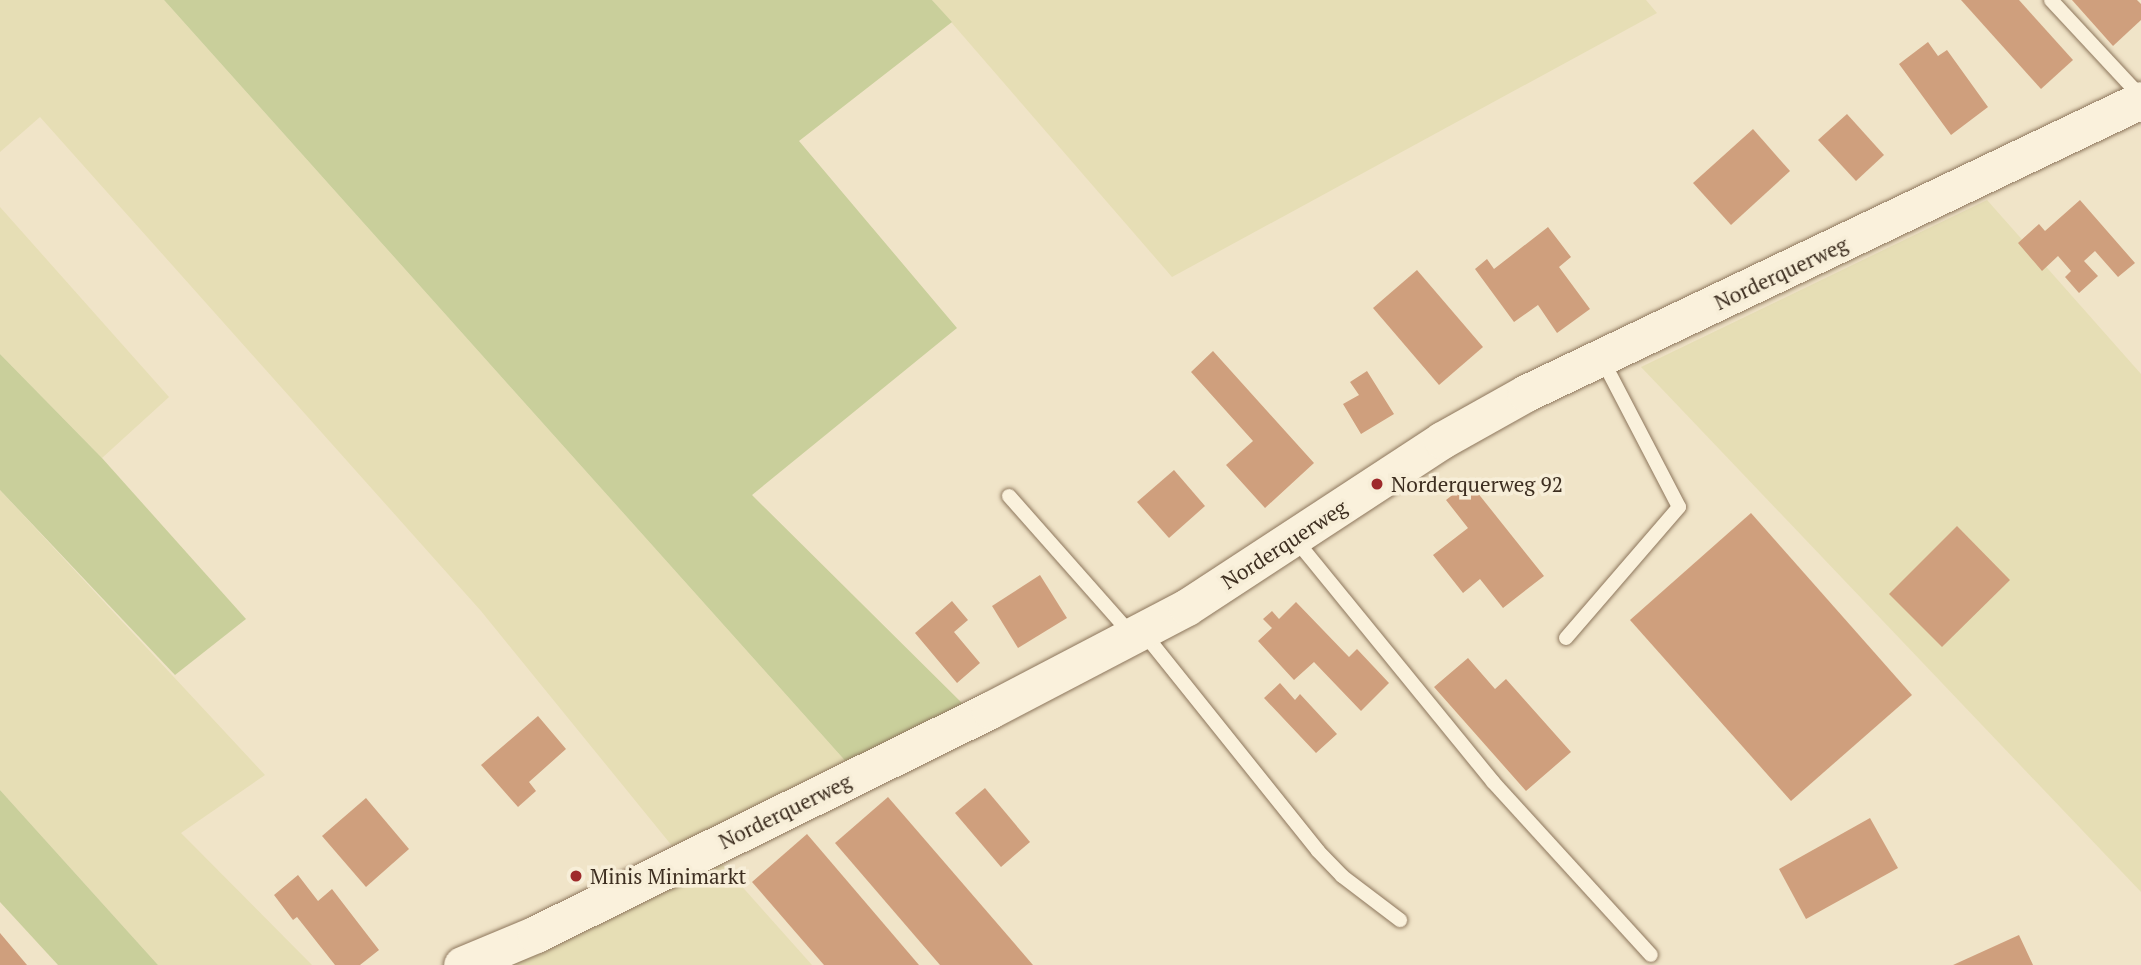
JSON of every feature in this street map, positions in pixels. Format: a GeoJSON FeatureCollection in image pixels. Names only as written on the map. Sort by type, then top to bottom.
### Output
{"type":"FeatureCollection","features":[{"type":"Feature","properties":{"kind":"street","name":"Norderquerweg"},"geometry":{"type":"LineString","coordinates":[[462,965],[536,934],[990,710],[1187,607],[1295,539],[1442,440],[1526,393],[2141,98]]}},
{"type":"Feature","properties":{"kind":"lane"},"geometry":{"type":"LineString","coordinates":[[2051,0],[2141,98]]}},
{"type":"Feature","properties":{"kind":"lane"},"geometry":{"type":"LineString","coordinates":[[1566,638],[1679,507],[1601,358]]}},
{"type":"Feature","properties":{"kind":"lane"},"geometry":{"type":"LineString","coordinates":[[1009,496],[1136,633],[1318,851],[1342,876],[1400,920]]}},
{"type":"Feature","properties":{"kind":"lane"},"geometry":{"type":"LineString","coordinates":[[1295,539],[1493,782],[1651,955]]}},
{"type":"Feature","properties":{"kind":"shaded area"},"geometry":{"type":"Polygon","coordinates":[[[0,0],[164,0],[849,765],[677,852],[481,611],[40,117],[0,152],[0,0]]]}},
{"type":"Feature","properties":{"kind":"shaded area"},"geometry":{"type":"Polygon","coordinates":[[[932,0],[1646,0],[1657,13],[1172,277],[932,0]]]}},
{"type":"Feature","properties":{"kind":"shaded area"},"geometry":{"type":"Polygon","coordinates":[[[1987,200],[2141,374],[2141,892],[1641,367],[1987,200]]]}},
{"type":"Feature","properties":{"kind":"shaded area"},"geometry":{"type":"Polygon","coordinates":[[[0,207],[169,397],[102,458],[0,354],[0,207]]]}},
{"type":"Feature","properties":{"kind":"shaded area"},"geometry":{"type":"Polygon","coordinates":[[[0,490],[265,775],[181,833],[312,965],[158,965],[0,790],[0,490]]]}},
{"type":"Feature","properties":{"kind":"shaded area"},"geometry":{"type":"Polygon","coordinates":[[[722,864],[812,965],[504,965],[722,864]]]}},
{"type":"Feature","properties":{"kind":"green space"},"geometry":{"type":"Polygon","coordinates":[[[164,0],[932,0],[952,22],[799,141],[957,328],[752,495],[966,707],[849,765],[164,0]]]}},
{"type":"Feature","properties":{"kind":"green space"},"geometry":{"type":"Polygon","coordinates":[[[0,354],[102,458],[246,619],[175,675],[0,490],[0,354]]]}},
{"type":"Feature","properties":{"kind":"green space"},"geometry":{"type":"Polygon","coordinates":[[[0,790],[158,965],[58,965],[0,902],[0,790]]]}},
{"type":"Feature","properties":{"kind":"building"},"geometry":{"type":"Polygon","coordinates":[[[1961,0],[2019,0],[2073,60],[2041,89],[1961,0]]]}},
{"type":"Feature","properties":{"kind":"building"},"geometry":{"type":"Polygon","coordinates":[[[2072,0],[2137,0],[2141,4],[2141,20],[2113,46],[2072,0]]]}},
{"type":"Feature","properties":{"kind":"building"},"geometry":{"type":"Polygon","coordinates":[[[1928,42],[1938,56],[1947,50],[1988,107],[1951,135],[1899,64],[1928,42]]]}},
{"type":"Feature","properties":{"kind":"building"},"geometry":{"type":"Polygon","coordinates":[[[1847,114],[1884,155],[1856,181],[1818,140],[1847,114]]]}},
{"type":"Feature","properties":{"kind":"building"},"geometry":{"type":"Polygon","coordinates":[[[1753,129],[1790,171],[1731,225],[1693,183],[1753,129]]]}},
{"type":"Feature","properties":{"kind":"building"},"geometry":{"type":"Polygon","coordinates":[[[2080,200],[2135,263],[2118,277],[2095,251],[2084,261],[2098,276],[2079,293],[2065,277],[2071,271],[2058,256],[2042,271],[2018,243],[2039,224],[2045,231],[2080,200]]]}},
{"type":"Feature","properties":{"kind":"building"},"geometry":{"type":"Polygon","coordinates":[[[1548,227],[1571,257],[1559,267],[1590,309],[1557,333],[1538,305],[1514,322],[1475,269],[1487,259],[1494,269],[1548,227]]]}},
{"type":"Feature","properties":{"kind":"building"},"geometry":{"type":"Polygon","coordinates":[[[1417,270],[1483,347],[1439,385],[1373,308],[1417,270]]]}},
{"type":"Feature","properties":{"kind":"building"},"geometry":{"type":"Polygon","coordinates":[[[1213,351],[1314,463],[1265,508],[1226,465],[1253,441],[1191,372],[1213,351]]]}},
{"type":"Feature","properties":{"kind":"building"},"geometry":{"type":"Polygon","coordinates":[[[1367,371],[1394,414],[1361,434],[1343,404],[1359,395],[1350,382],[1367,371]]]}},
{"type":"Feature","properties":{"kind":"building"},"geometry":{"type":"Polygon","coordinates":[[[1174,470],[1205,506],[1169,538],[1137,502],[1174,470]]]}},
{"type":"Feature","properties":{"kind":"building"},"geometry":{"type":"Polygon","coordinates":[[[1469,482],[1544,576],[1503,608],[1480,579],[1463,593],[1433,555],[1468,528],[1446,500],[1469,482]]]}},
{"type":"Feature","properties":{"kind":"building"},"geometry":{"type":"Polygon","coordinates":[[[1751,513],[1912,695],[1791,801],[1630,620],[1751,513]]]}},
{"type":"Feature","properties":{"kind":"building"},"geometry":{"type":"Polygon","coordinates":[[[1957,526],[2010,580],[1942,647],[1889,594],[1957,526]]]}},
{"type":"Feature","properties":{"kind":"building"},"geometry":{"type":"Polygon","coordinates":[[[1040,575],[1067,618],[1018,648],[992,606],[1040,575]]]}},
{"type":"Feature","properties":{"kind":"building"},"geometry":{"type":"Polygon","coordinates":[[[952,601],[968,620],[954,632],[980,663],[957,683],[915,633],[952,601]]]}},
{"type":"Feature","properties":{"kind":"building"},"geometry":{"type":"Polygon","coordinates":[[[1296,602],[1349,657],[1357,649],[1389,683],[1361,711],[1314,662],[1294,680],[1258,641],[1272,628],[1263,619],[1272,611],[1279,619],[1296,602]]]}},
{"type":"Feature","properties":{"kind":"building"},"geometry":{"type":"Polygon","coordinates":[[[1468,658],[1495,689],[1506,679],[1571,752],[1526,791],[1434,687],[1468,658]]]}},
{"type":"Feature","properties":{"kind":"building"},"geometry":{"type":"Polygon","coordinates":[[[1280,683],[1295,700],[1300,694],[1337,734],[1316,753],[1264,698],[1280,683]]]}},
{"type":"Feature","properties":{"kind":"building"},"geometry":{"type":"Polygon","coordinates":[[[538,716],[566,749],[529,782],[536,791],[518,807],[481,765],[538,716]]]}},
{"type":"Feature","properties":{"kind":"building"},"geometry":{"type":"Polygon","coordinates":[[[985,788],[1030,842],[1001,867],[955,813],[985,788]]]}},
{"type":"Feature","properties":{"kind":"building"},"geometry":{"type":"Polygon","coordinates":[[[888,797],[1033,965],[940,965],[835,843],[888,797]]]}},
{"type":"Feature","properties":{"kind":"building"},"geometry":{"type":"Polygon","coordinates":[[[366,798],[409,849],[366,887],[322,836],[366,798]]]}},
{"type":"Feature","properties":{"kind":"building"},"geometry":{"type":"Polygon","coordinates":[[[1870,818],[1898,868],[1806,919],[1779,869],[1870,818]]]}},
{"type":"Feature","properties":{"kind":"building"},"geometry":{"type":"Polygon","coordinates":[[[807,834],[919,965],[824,965],[752,882],[807,834]]]}},
{"type":"Feature","properties":{"kind":"building"},"geometry":{"type":"Polygon","coordinates":[[[298,875],[318,901],[332,889],[379,950],[360,965],[335,965],[297,917],[293,920],[274,895],[298,875]]]}},
{"type":"Feature","properties":{"kind":"building"},"geometry":{"type":"Polygon","coordinates":[[[0,933],[27,965],[0,965],[0,933]]]}},
{"type":"Feature","properties":{"kind":"building"},"geometry":{"type":"Polygon","coordinates":[[[2019,935],[2033,965],[1953,965],[2019,935]]]}},
{"type":"Feature","properties":{"kind":"place","name":"Norderquerweg 92"},"geometry":{"type":"Point","coordinates":[1377,484]}},
{"type":"Feature","properties":{"kind":"place","name":"Minis Minimarkt"},"geometry":{"type":"Point","coordinates":[576,876]}}]}
